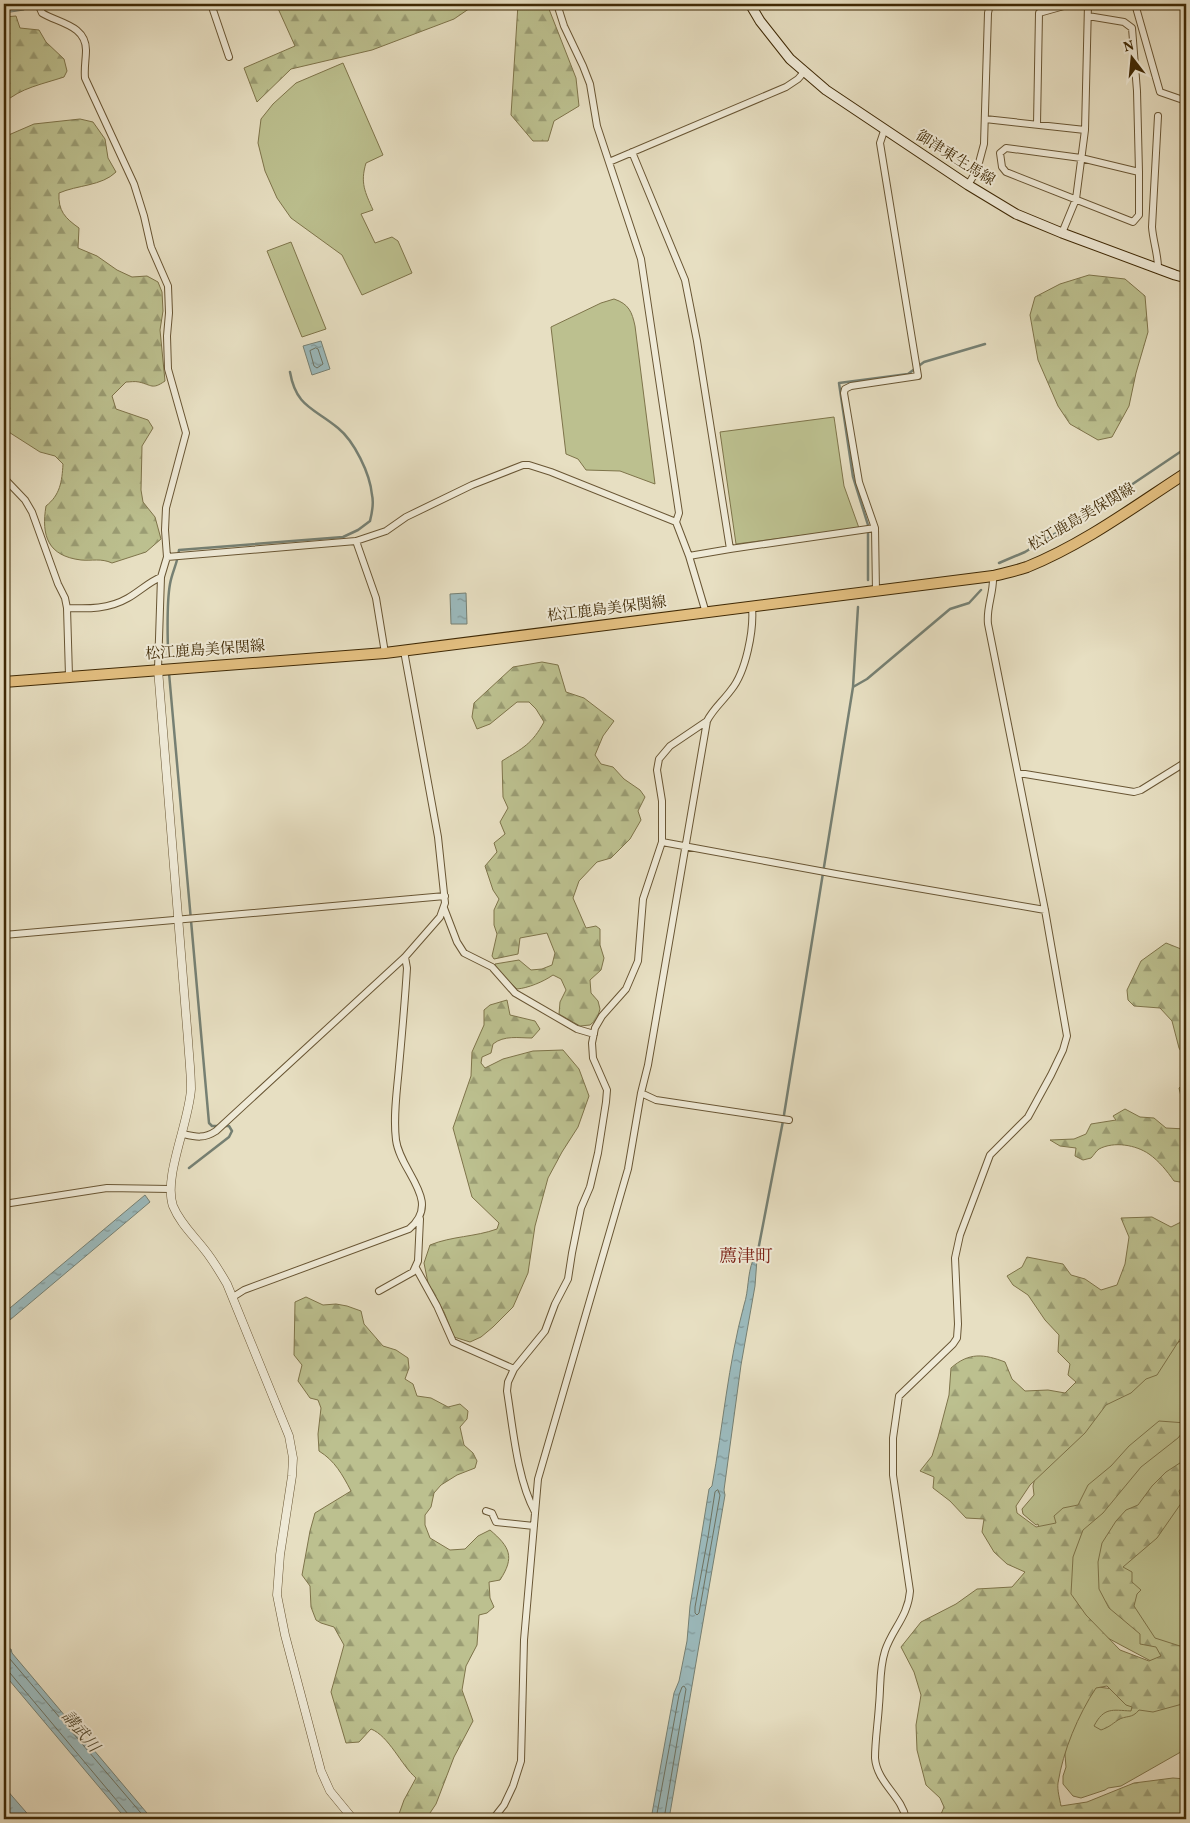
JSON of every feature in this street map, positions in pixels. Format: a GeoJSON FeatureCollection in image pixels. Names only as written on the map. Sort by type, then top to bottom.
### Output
{"type":"FeatureCollection","features":[{"type":"Feature","properties":{"kind":"main road","name":"御津東生馬線"},"geometry":{"type":"LineString","coordinates":[[750,4],[775,42],[804,72],[884,131],[968,185],[1016,214],[1062,233],[1186,278]]}},
{"type":"Feature","properties":{"kind":"main road","name":"松江鹿島美保関線"},"geometry":{"type":"LineString","coordinates":[[4,682],[404,651],[993,576],[1025,568],[1050,557],[1082,539],[1186,473]]}},
{"type":"Feature","properties":{"kind":"street"},"geometry":{"type":"LineString","coordinates":[[38,4],[42,13],[74,27],[81,33],[86,48],[85,78],[134,184],[151,247],[168,286],[168,369],[186,433],[166,508],[164,530],[167,557],[161,577],[158,669],[191,1089],[170,1189],[173,1205],[183,1223],[216,1264],[233,1298],[289,1436],[293,1458],[292,1476],[277,1580],[278,1595],[285,1635],[321,1771],[330,1792],[353,1819]]}},
{"type":"Feature","properties":{"kind":"street"},"geometry":{"type":"LineString","coordinates":[[211,4],[229,57]]}},
{"type":"Feature","properties":{"kind":"street"},"geometry":{"type":"LineString","coordinates":[[557,4],[564,26],[590,84],[597,126],[641,259],[679,512],[676,522],[689,556],[706,613]]}},
{"type":"Feature","properties":{"kind":"street"},"geometry":{"type":"LineString","coordinates":[[968,185],[977,170],[984,144],[988,13],[990,4]]}},
{"type":"Feature","properties":{"kind":"street"},"geometry":{"type":"LineString","coordinates":[[1037,124],[1039,13],[1070,4]]}},
{"type":"Feature","properties":{"kind":"street"},"geometry":{"type":"LineString","coordinates":[[1062,233],[1076,199],[1085,130],[1088,4]]}},
{"type":"Feature","properties":{"kind":"street"},"geometry":{"type":"LineString","coordinates":[[1135,4],[1160,92],[1186,101]]}},
{"type":"Feature","properties":{"kind":"street"},"geometry":{"type":"LineString","coordinates":[[1088,16],[1124,22],[1132,28],[1137,92],[1139,172],[1139,215],[1133,222],[1006,172],[1002,167],[1000,153],[1006,148],[1081,158],[1139,172]]}},
{"type":"Feature","properties":{"kind":"street"},"geometry":{"type":"LineString","coordinates":[[609,162],[786,87],[798,79],[804,72]]}},
{"type":"Feature","properties":{"kind":"street"},"geometry":{"type":"LineString","coordinates":[[1158,116],[1152,227],[1154,244],[1158,254],[1158,268]]}},
{"type":"Feature","properties":{"kind":"street"},"geometry":{"type":"LineString","coordinates":[[985,119],[1085,130]]}},
{"type":"Feature","properties":{"kind":"street"},"geometry":{"type":"LineString","coordinates":[[876,592],[871,529],[859,482],[844,393],[851,386],[918,376],[880,143],[884,131]]}},
{"type":"Feature","properties":{"kind":"street"},"geometry":{"type":"LineString","coordinates":[[632,152],[685,280],[697,340],[730,549]]}},
{"type":"Feature","properties":{"kind":"street"},"geometry":{"type":"LineString","coordinates":[[167,557],[356,541],[386,531],[406,517],[472,485],[523,465],[551,472],[676,522]]}},
{"type":"Feature","properties":{"kind":"street"},"geometry":{"type":"LineString","coordinates":[[4,478],[25,500],[32,512],[58,584],[65,598],[69,676]]}},
{"type":"Feature","properties":{"kind":"street"},"geometry":{"type":"LineString","coordinates":[[689,556],[871,529]]}},
{"type":"Feature","properties":{"kind":"street"},"geometry":{"type":"LineString","coordinates":[[356,541],[376,598],[385,653]]}},
{"type":"Feature","properties":{"kind":"street"},"geometry":{"type":"LineString","coordinates":[[906,1819],[897,1797],[877,1770],[875,1758],[880,1703],[880,1673],[885,1649],[902,1620],[909,1603],[908,1580],[895,1499],[892,1456],[899,1396],[957,1338],[955,1258],[960,1235],[990,1154],[1028,1117],[1051,1075],[1066,1040],[1066,1027],[1045,910],[988,624],[987,612],[993,576]]}},
{"type":"Feature","properties":{"kind":"street"},"geometry":{"type":"LineString","coordinates":[[67,608],[87,609],[113,605],[128,598],[161,577]]}},
{"type":"Feature","properties":{"kind":"street"},"geometry":{"type":"LineString","coordinates":[[493,1819],[504,1805],[513,1786],[521,1761],[524,1640],[538,1479],[628,1169],[641,1093],[648,1065],[707,722],[740,676],[746,658],[752,625],[752,607]]}},
{"type":"Feature","properties":{"kind":"street"},"geometry":{"type":"LineString","coordinates":[[183,1134],[206,1137],[216,1131],[405,957],[440,918],[444,908],[445,896],[438,837],[404,651]]}},
{"type":"Feature","properties":{"kind":"street"},"geometry":{"type":"LineString","coordinates":[[535,1512],[527,1494],[516,1449],[507,1391],[508,1382],[514,1369],[545,1331],[555,1304],[568,1278],[580,1216],[594,1170],[606,1102],[607,1090],[592,1058],[592,1043],[602,1016],[626,989],[637,966],[643,899],[662,842],[662,801],[657,770],[659,759],[670,746],[707,722]]}},
{"type":"Feature","properties":{"kind":"street"},"geometry":{"type":"LineString","coordinates":[[1018,774],[1134,792],[1141,790],[1186,762]]}},
{"type":"Feature","properties":{"kind":"street"},"geometry":{"type":"LineString","coordinates":[[662,842],[1045,910]]}},
{"type":"Feature","properties":{"kind":"street"},"geometry":{"type":"LineString","coordinates":[[4,936],[445,896]]}},
{"type":"Feature","properties":{"kind":"street"},"geometry":{"type":"LineString","coordinates":[[444,908],[457,942],[464,953],[492,967],[515,993],[577,1029],[594,1034]]}},
{"type":"Feature","properties":{"kind":"street"},"geometry":{"type":"LineString","coordinates":[[380,1291],[413,1272],[416,1268],[420,1219],[423,1208],[421,1196],[402,1160],[395,1136],[407,968],[405,957]]}},
{"type":"Feature","properties":{"kind":"street"},"geometry":{"type":"LineString","coordinates":[[641,1093],[656,1100],[789,1120]]}},
{"type":"Feature","properties":{"kind":"street"},"geometry":{"type":"LineString","coordinates":[[4,1204],[107,1188],[170,1189]]}},
{"type":"Feature","properties":{"kind":"street"},"geometry":{"type":"LineString","coordinates":[[233,1298],[244,1290],[409,1230],[420,1219]]}},
{"type":"Feature","properties":{"kind":"street"},"geometry":{"type":"LineString","coordinates":[[416,1268],[424,1286],[437,1306],[453,1342],[514,1369]]}},
{"type":"Feature","properties":{"kind":"street"},"geometry":{"type":"LineString","coordinates":[[486,1511],[492,1513],[496,1522],[534,1526]]}},
{"type":"Feature","properties":{"kind":"green space"},"geometry":{"type":"Polygon","coordinates":[[[276,4],[476,4],[454,19],[372,50],[291,69],[257,102],[244,68],[295,46],[276,4]]]}},
{"type":"Feature","properties":{"kind":"green space"},"geometry":{"type":"Polygon","coordinates":[[[518,4],[547,4],[576,78],[579,106],[554,121],[548,141],[533,141],[511,115],[518,4]]]}},
{"type":"Feature","properties":{"kind":"green space"},"geometry":{"type":"Polygon","coordinates":[[[16,16],[20,28],[39,30],[46,42],[64,59],[67,71],[64,77],[24,90],[4,103],[4,17],[16,16]]]}},
{"type":"Feature","properties":{"kind":"green space"},"geometry":{"type":"Polygon","coordinates":[[[343,63],[383,155],[366,163],[363,182],[373,210],[361,214],[375,243],[392,237],[398,241],[412,273],[362,295],[342,255],[291,218],[277,198],[265,171],[258,143],[261,119],[273,104],[296,83],[343,63]]]}},
{"type":"Feature","properties":{"kind":"green space"},"geometry":{"type":"Polygon","coordinates":[[[80,119],[93,122],[105,139],[108,158],[116,172],[97,183],[59,193],[63,214],[79,228],[78,248],[97,256],[117,270],[132,277],[147,276],[158,282],[162,292],[163,311],[160,330],[165,381],[154,386],[137,382],[126,382],[112,396],[116,409],[148,420],[153,428],[142,446],[141,490],[143,502],[155,517],[161,539],[146,552],[112,563],[70,558],[54,549],[49,543],[45,527],[46,506],[57,493],[62,477],[63,464],[55,456],[40,452],[4,429],[4,137],[34,124],[80,119]]]}},
{"type":"Feature","properties":{"kind":"green space"},"geometry":{"type":"Polygon","coordinates":[[[291,242],[326,329],[302,337],[267,251],[291,242]]]}},
{"type":"Feature","properties":{"kind":"green space"},"geometry":{"type":"Polygon","coordinates":[[[1089,275],[1125,279],[1145,296],[1148,332],[1129,406],[1112,437],[1098,440],[1070,424],[1058,406],[1038,360],[1030,315],[1035,297],[1060,284],[1089,275]]]}},
{"type":"Feature","properties":{"kind":"green space"},"geometry":{"type":"Polygon","coordinates":[[[614,299],[623,303],[629,309],[635,326],[655,484],[620,471],[586,470],[578,459],[566,454],[551,327],[601,303],[614,299]]]}},
{"type":"Feature","properties":{"kind":"green space"},"geometry":{"type":"Polygon","coordinates":[[[834,417],[844,486],[859,528],[736,544],[720,432],[834,417]]]}},
{"type":"Feature","properties":{"kind":"green space"},"geometry":{"type":"Polygon","coordinates":[[[542,662],[558,665],[566,692],[584,698],[614,721],[603,736],[595,755],[601,764],[613,767],[624,779],[640,790],[645,797],[638,811],[641,820],[630,839],[611,858],[597,862],[579,881],[573,898],[586,928],[596,926],[600,929],[600,945],[604,958],[601,970],[590,980],[591,993],[598,1001],[600,1009],[597,1019],[590,1025],[580,1026],[559,1014],[560,1002],[566,990],[561,979],[553,975],[535,984],[517,989],[495,967],[495,964],[519,960],[531,970],[542,969],[552,965],[555,953],[547,933],[520,938],[518,954],[494,959],[492,956],[497,934],[494,925],[494,910],[499,899],[493,890],[485,866],[497,852],[494,843],[505,834],[500,822],[508,808],[503,797],[502,761],[526,745],[535,736],[544,722],[529,702],[517,702],[490,724],[477,729],[472,717],[474,703],[513,667],[542,662]]]}},
{"type":"Feature","properties":{"kind":"green space"},"geometry":{"type":"Polygon","coordinates":[[[1166,943],[1186,951],[1186,1060],[1179,1048],[1172,1021],[1160,1008],[1134,1006],[1128,1000],[1127,990],[1141,961],[1166,943]]]}},
{"type":"Feature","properties":{"kind":"green space"},"geometry":{"type":"Polygon","coordinates":[[[507,1000],[510,1015],[535,1021],[540,1029],[532,1038],[507,1038],[497,1041],[493,1044],[491,1053],[482,1057],[481,1063],[485,1068],[503,1059],[533,1051],[563,1050],[579,1069],[589,1096],[578,1127],[548,1178],[535,1226],[528,1273],[513,1307],[481,1337],[470,1342],[454,1337],[444,1312],[428,1283],[424,1263],[430,1245],[497,1229],[499,1223],[472,1197],[453,1128],[471,1076],[472,1052],[484,1025],[484,1010],[490,1005],[507,1000]]]}},
{"type":"Feature","properties":{"kind":"green space"},"geometry":{"type":"Polygon","coordinates":[[[1186,1082],[1186,1117],[1179,1088],[1186,1082]]]}},
{"type":"Feature","properties":{"kind":"green space"},"geometry":{"type":"Polygon","coordinates":[[[1125,1109],[1140,1117],[1154,1118],[1166,1128],[1186,1129],[1186,1183],[1174,1181],[1156,1160],[1138,1148],[1125,1145],[1111,1145],[1099,1149],[1091,1158],[1083,1160],[1075,1156],[1076,1148],[1060,1146],[1050,1140],[1074,1139],[1086,1134],[1091,1124],[1116,1120],[1113,1116],[1125,1109]]]}},
{"type":"Feature","properties":{"kind":"green space"},"geometry":{"type":"Polygon","coordinates":[[[1152,1217],[1171,1227],[1181,1222],[1186,1222],[1186,1335],[1182,1336],[1157,1375],[1146,1379],[1131,1393],[1106,1405],[1085,1433],[1030,1485],[1016,1506],[1017,1513],[1036,1527],[1056,1523],[1054,1516],[1063,1508],[1078,1505],[1088,1485],[1111,1466],[1129,1446],[1159,1421],[1186,1423],[1186,1428],[1178,1438],[1141,1467],[1103,1513],[1083,1530],[1073,1557],[1071,1594],[1086,1615],[1120,1650],[1149,1661],[1161,1656],[1156,1647],[1140,1644],[1140,1634],[1109,1608],[1099,1589],[1098,1562],[1102,1543],[1116,1521],[1126,1510],[1138,1505],[1152,1486],[1166,1472],[1186,1459],[1186,1482],[1179,1491],[1182,1502],[1157,1538],[1123,1567],[1132,1572],[1132,1582],[1141,1590],[1137,1594],[1134,1606],[1155,1638],[1183,1647],[1186,1642],[1186,1703],[1153,1712],[1139,1710],[1134,1715],[1121,1719],[1101,1730],[1094,1726],[1101,1715],[1114,1710],[1131,1711],[1132,1707],[1126,1705],[1107,1686],[1096,1688],[1072,1734],[1060,1771],[1058,1792],[1061,1806],[1087,1802],[1134,1783],[1173,1778],[1186,1779],[1186,1819],[939,1819],[944,1807],[940,1798],[926,1785],[917,1750],[916,1725],[921,1695],[914,1672],[901,1647],[921,1622],[956,1604],[977,1589],[1012,1587],[1025,1572],[1007,1564],[994,1552],[982,1532],[984,1519],[966,1518],[950,1501],[933,1488],[934,1477],[920,1471],[932,1456],[938,1437],[949,1395],[951,1368],[970,1357],[990,1357],[1005,1362],[1012,1379],[1025,1391],[1048,1390],[1065,1393],[1076,1382],[1068,1375],[1070,1364],[1058,1352],[1059,1335],[1045,1320],[1028,1295],[1013,1285],[1007,1276],[1022,1267],[1027,1257],[1063,1264],[1071,1275],[1085,1279],[1101,1290],[1117,1285],[1125,1264],[1129,1237],[1121,1218],[1152,1217]]]}},
{"type":"Feature","properties":{"kind":"green space"},"geometry":{"type":"Polygon","coordinates":[[[1186,1270],[1186,1669],[1177,1675],[1059,1612],[1038,1524],[1036,1525],[1023,1514],[1022,1509],[1034,1495],[1033,1486],[1040,1457],[1096,1405],[1184,1338],[1159,1328],[1186,1270]]]}},
{"type":"Feature","properties":{"kind":"green space"},"geometry":{"type":"Polygon","coordinates":[[[306,1297],[323,1305],[336,1304],[361,1311],[364,1324],[383,1346],[396,1350],[408,1358],[409,1368],[405,1379],[413,1384],[417,1396],[431,1398],[448,1407],[460,1404],[468,1411],[467,1419],[460,1427],[464,1445],[473,1453],[477,1461],[475,1468],[457,1475],[441,1485],[434,1493],[431,1507],[425,1515],[425,1525],[430,1538],[450,1550],[465,1549],[478,1536],[490,1530],[506,1547],[508,1553],[508,1565],[500,1580],[489,1582],[490,1598],[494,1607],[487,1613],[479,1615],[477,1645],[466,1666],[462,1690],[473,1721],[454,1757],[436,1804],[428,1816],[420,1818],[409,1819],[399,1814],[416,1778],[384,1738],[371,1729],[359,1742],[346,1743],[331,1692],[344,1645],[334,1627],[316,1620],[311,1607],[310,1586],[302,1575],[315,1513],[351,1491],[334,1464],[319,1451],[318,1434],[321,1408],[318,1400],[310,1398],[298,1381],[302,1365],[294,1355],[295,1302],[306,1297]]]}},
{"type":"Feature","properties":{"kind":"green space"},"geometry":{"type":"Polygon","coordinates":[[[1186,1682],[1186,1749],[1121,1786],[1108,1788],[1081,1798],[1073,1796],[1063,1784],[1066,1767],[1063,1731],[1090,1686],[1154,1694],[1186,1682]]]}},
{"type":"Feature","properties":{"kind":"water"},"geometry":{"type":"Polygon","coordinates":[[[4,4],[29,4],[29,6],[24,10],[4,13],[4,4]]]}},
{"type":"Feature","properties":{"kind":"water"},"geometry":{"type":"Polygon","coordinates":[[[321,341],[330,369],[312,375],[303,346],[321,341]]]}},
{"type":"Feature","properties":{"kind":"water"},"geometry":{"type":"Polygon","coordinates":[[[466,593],[467,624],[451,624],[450,594],[466,593]]]}},
{"type":"Feature","properties":{"kind":"water"},"geometry":{"type":"Polygon","coordinates":[[[145,1195],[150,1202],[4,1325],[4,1313],[145,1195]]]}},
{"type":"Feature","properties":{"kind":"water"},"geometry":{"type":"Polygon","coordinates":[[[757,1259],[755,1286],[741,1365],[724,1490],[725,1495],[669,1819],[651,1819],[674,1693],[679,1681],[687,1641],[690,1606],[709,1489],[712,1486],[738,1327],[746,1299],[751,1266],[753,1260],[757,1259]]]}},
{"type":"Feature","properties":{"kind":"water"},"geometry":{"type":"Polygon","coordinates":[[[4,1644],[8,1649],[11,1649],[12,1653],[152,1819],[126,1819],[4,1674],[4,1644]]]}},
{"type":"Feature","properties":{"kind":"water"},"geometry":{"type":"Polygon","coordinates":[[[4,1787],[6,1789],[32,1819],[4,1819],[4,1787]]]}},
{"type":"Feature","properties":{"kind":"waterway"},"geometry":{"type":"LineString","coordinates":[[868,580],[868,525],[853,477],[839,383],[908,374],[924,362],[985,344]]}},
{"type":"Feature","properties":{"kind":"waterway"},"geometry":{"type":"LineString","coordinates":[[168,658],[169,593],[179,550],[343,537],[358,530],[370,521],[373,498],[371,486],[360,458],[350,441],[338,428],[301,400],[293,384],[290,372]]}},
{"type":"Feature","properties":{"kind":"waterway"},"geometry":{"type":"LineString","coordinates":[[999,563],[1025,552],[1097,508],[1186,448]]}},
{"type":"Feature","properties":{"kind":"waterway"},"geometry":{"type":"LineString","coordinates":[[756,1261],[783,1121],[853,687],[867,679],[950,609],[969,603],[981,590]]}},
{"type":"Feature","properties":{"kind":"waterway"},"geometry":{"type":"LineString","coordinates":[[853,687],[858,607]]}},
{"type":"Feature","properties":{"kind":"waterway"},"geometry":{"type":"LineString","coordinates":[[169,673],[209,1123],[212,1126],[219,1126]]}},
{"type":"Feature","properties":{"kind":"waterway"},"geometry":{"type":"LineString","coordinates":[[189,1168],[229,1137],[232,1131],[229,1126],[224,1126]]}},
{"type":"Feature","properties":{"kind":"district","name":"薦津町"},"geometry":{"type":"Point","coordinates":[746,1257]}},
{"type":"Feature","properties":{"kind":"water label","name":"講武川"},"geometry":{"type":"Point","coordinates":[80,1732]}}]}
